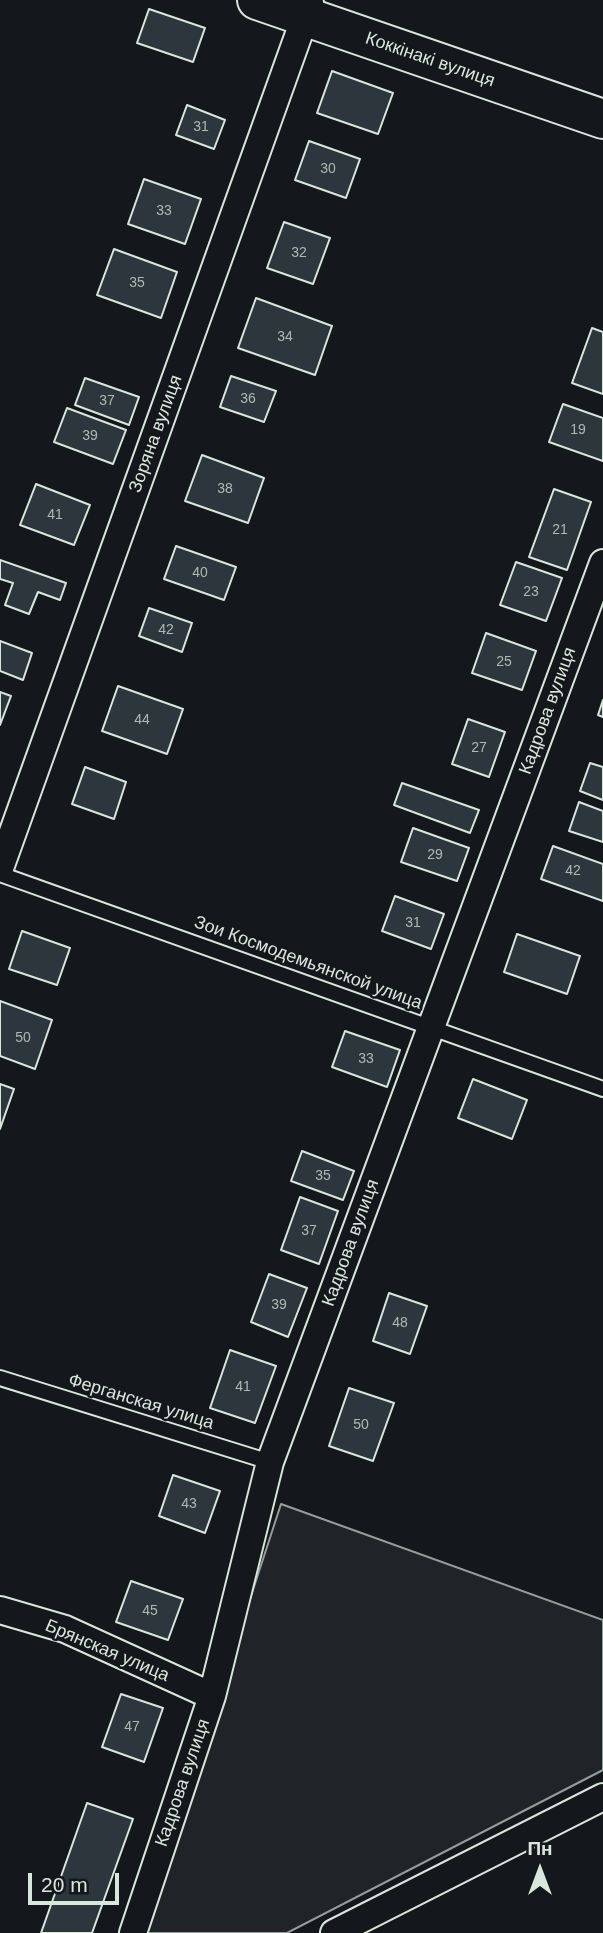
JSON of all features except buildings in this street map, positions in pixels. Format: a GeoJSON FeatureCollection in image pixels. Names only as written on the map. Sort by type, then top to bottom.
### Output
{"type":"FeatureCollection","features":[{"type":"Feature","properties":{"kind":"street","name":"Коккінакі вулиця"},"geometry":{"type":"LineString","coordinates":[[257,0],[308,8],[603,119]]}},
{"type":"Feature","properties":{"kind":"street","name":"Зоряна вулиця"},"geometry":{"type":"LineString","coordinates":[[0,868],[308,8]]}},
{"type":"Feature","properties":{"kind":"street","name":"Кадрова вулиця"},"geometry":{"type":"LineString","coordinates":[[133,1933],[212,1696],[270,1462],[603,563]]}},
{"type":"Feature","properties":{"kind":"street","name":"Брянская улица"},"geometry":{"type":"LineString","coordinates":[[0,1610],[65,1629],[212,1696]]}},
{"type":"Feature","properties":{"kind":"street"},"geometry":{"type":"LineString","coordinates":[[334,1933],[603,1797]]}},
{"type":"Feature","properties":{"kind":"lane","name":"Зои Космодемьянской улица"},"geometry":{"type":"LineString","coordinates":[[0,874],[603,1089]]}},
{"type":"Feature","properties":{"kind":"lane","name":"Ферганская улица"},"geometry":{"type":"LineString","coordinates":[[0,1378],[270,1462]]}},
{"type":"Feature","properties":{"kind":"shaded area"},"geometry":{"type":"Polygon","coordinates":[[[281,1504],[603,1620],[603,1770],[287,1933],[145,1933],[144,1924],[281,1504]]]}}]}
